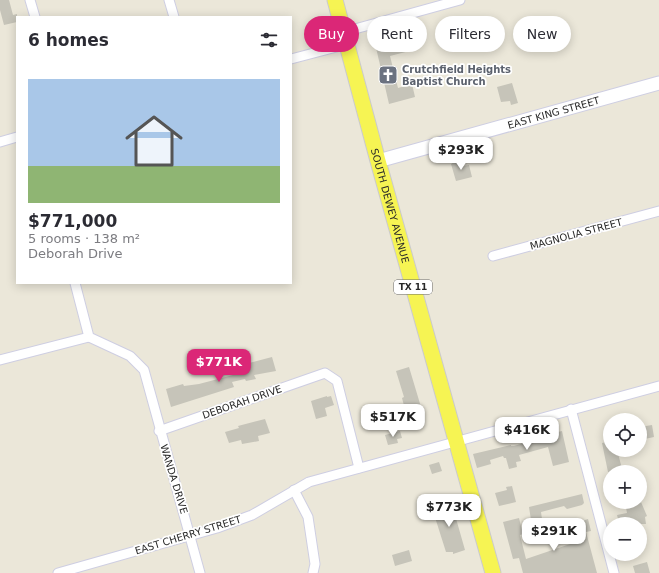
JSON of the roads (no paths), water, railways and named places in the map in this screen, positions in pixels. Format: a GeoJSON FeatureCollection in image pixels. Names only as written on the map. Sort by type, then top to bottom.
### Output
{"type":"FeatureCollection","features":[{"type":"Feature","properties":{"kind":"main road","name":"SOUTH DEWEY AVENUE"},"geometry":{"type":"LineString","coordinates":[[335,0],[340,16]]}},
{"type":"Feature","properties":{"kind":"main road","name":"SOUTH DEWEY AVENUE"},"geometry":{"type":"LineString","coordinates":[[350,52],[378,161],[492,573]]}},
{"type":"Feature","properties":{"kind":"street"},"geometry":{"type":"LineString","coordinates":[[30,0],[35,16]]}},
{"type":"Feature","properties":{"kind":"street"},"geometry":{"type":"LineString","coordinates":[[169,0],[174,16]]}},
{"type":"Feature","properties":{"kind":"street"},"geometry":{"type":"LineString","coordinates":[[359,34],[460,0]]}},
{"type":"Feature","properties":{"kind":"street"},"geometry":{"type":"LineString","coordinates":[[292,59],[309,52]]}},
{"type":"Feature","properties":{"kind":"street","name":"EAST KING STREET"},"geometry":{"type":"LineString","coordinates":[[378,161],[659,83]]}},
{"type":"Feature","properties":{"kind":"street"},"geometry":{"type":"LineString","coordinates":[[0,142],[16,138]]}},
{"type":"Feature","properties":{"kind":"street","name":"MAGNOLIA STREET"},"geometry":{"type":"LineString","coordinates":[[493,256],[659,212]]}},
{"type":"Feature","properties":{"kind":"street"},"geometry":{"type":"LineString","coordinates":[[0,360],[89,337],[75,284]]}},
{"type":"Feature","properties":{"kind":"street","name":"WANDA DRIVE"},"geometry":{"type":"LineString","coordinates":[[89,337],[130,356],[144,370],[159,431],[200,573]]}},
{"type":"Feature","properties":{"kind":"street","name":"DEBORAH DRIVE"},"geometry":{"type":"LineString","coordinates":[[159,431],[325,373],[337,381],[359,468]]}},
{"type":"Feature","properties":{"kind":"street","name":"EAST CHERRY STREET"},"geometry":{"type":"LineString","coordinates":[[58,573],[217,528],[252,515],[309,482],[659,386]]}},
{"type":"Feature","properties":{"kind":"street"},"geometry":{"type":"LineString","coordinates":[[571,409],[614,573]]}},
{"type":"Feature","properties":{"kind":"street"},"geometry":{"type":"LineString","coordinates":[[294,490],[308,517],[315,564],[313,573]]}},
{"type":"Feature","properties":{"kind":"place","name":"Crutchfield Heights Baptist Church"},"geometry":{"type":"Point","coordinates":[388,75]}}]}
